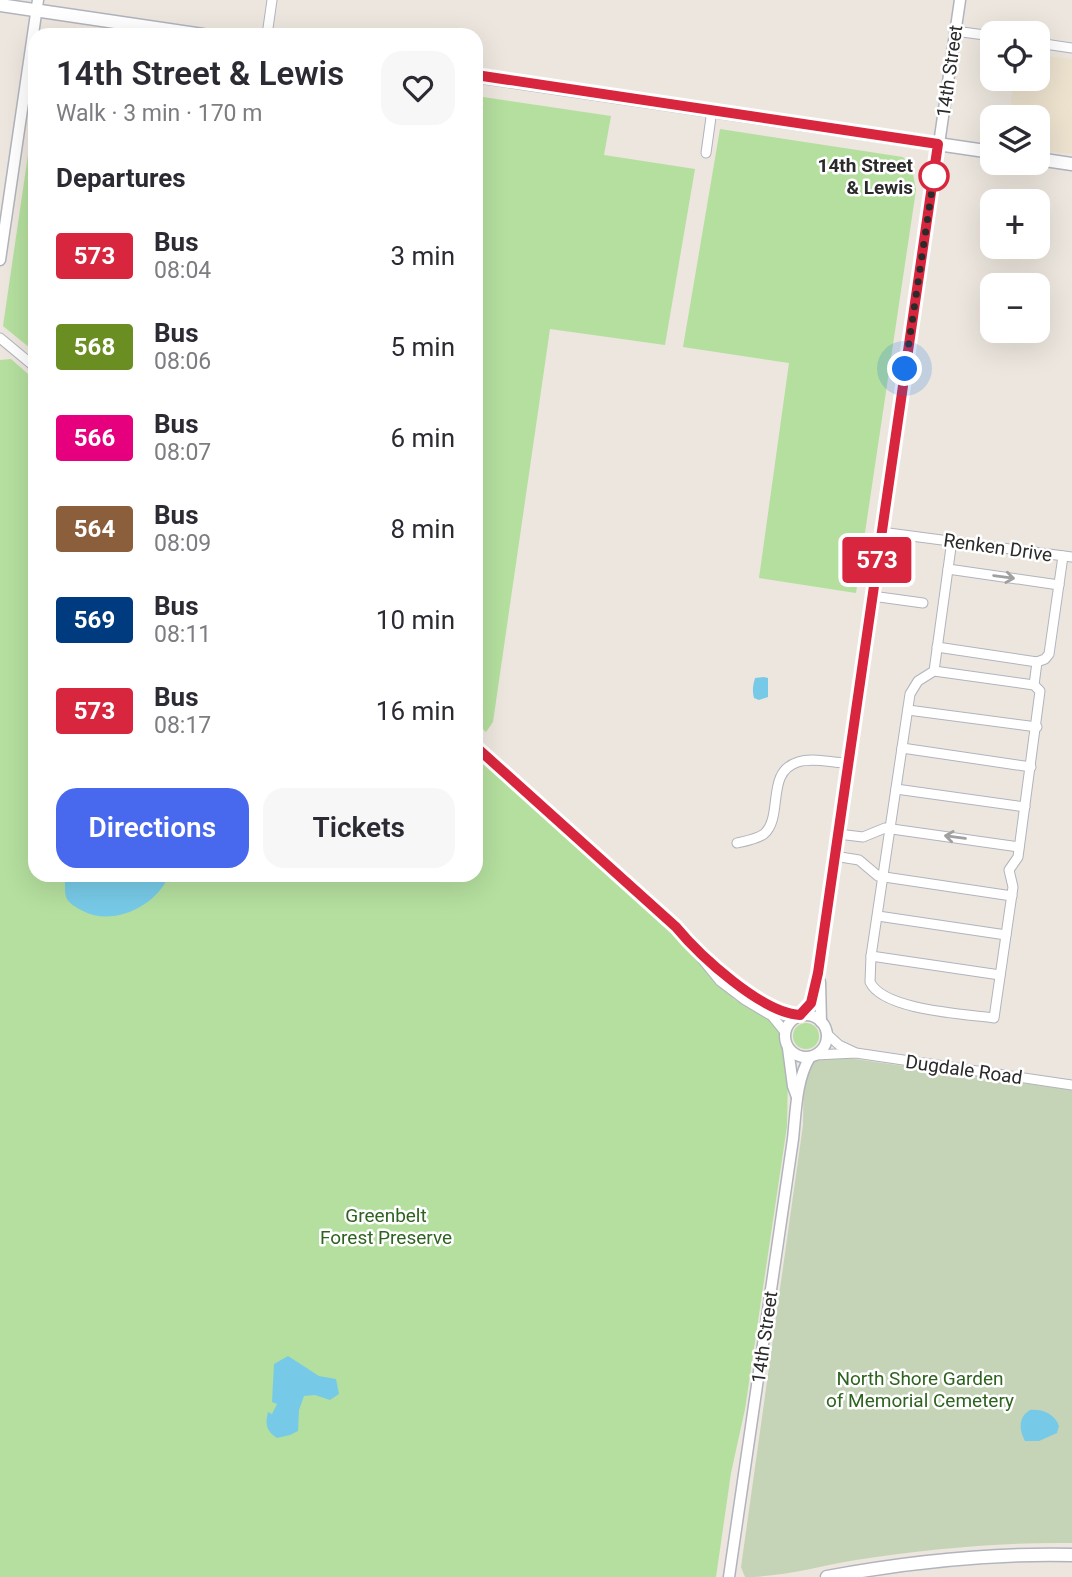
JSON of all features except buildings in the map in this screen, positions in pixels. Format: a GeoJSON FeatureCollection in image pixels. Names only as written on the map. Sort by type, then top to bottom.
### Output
{"type":"FeatureCollection","features":[{"type":"Feature","properties":{"kind":"main road"},"geometry":{"type":"LineString","coordinates":[[0,5],[37,5],[164,28]]}},
{"type":"Feature","properties":{"kind":"main road"},"geometry":{"type":"LineString","coordinates":[[483,76],[980,150]]}},
{"type":"Feature","properties":{"kind":"main road"},"geometry":{"type":"LineString","coordinates":[[1050,161],[1072,164]]}},
{"type":"Feature","properties":{"kind":"main road"},"geometry":{"type":"LineString","coordinates":[[827,1577],[920,1562],[1001,1555],[1072,1555]]}},
{"type":"Feature","properties":{"kind":"street"},"geometry":{"type":"LineString","coordinates":[[268,28],[272,0]]}},
{"type":"Feature","properties":{"kind":"street","name":"14th Street"},"geometry":{"type":"LineString","coordinates":[[799,1015],[811,1003],[818,973],[960,0]]}},
{"type":"Feature","properties":{"kind":"street"},"geometry":{"type":"LineString","coordinates":[[34,28],[37,5]]}},
{"type":"Feature","properties":{"kind":"street"},"geometry":{"type":"LineString","coordinates":[[955,31],[980,34]]}},
{"type":"Feature","properties":{"kind":"street"},"geometry":{"type":"LineString","coordinates":[[1050,45],[1072,48]]}},
{"type":"Feature","properties":{"kind":"street"},"geometry":{"type":"LineString","coordinates":[[0,260],[28,67]]}},
{"type":"Feature","properties":{"kind":"street"},"geometry":{"type":"LineString","coordinates":[[706,153],[712,110]]}},
{"type":"Feature","properties":{"kind":"street"},"geometry":{"type":"LineString","coordinates":[[0,338],[28,361]]}},
{"type":"Feature","properties":{"kind":"street","name":"Renken Drive"},"geometry":{"type":"LineString","coordinates":[[881,532],[1067,557]]}},
{"type":"Feature","properties":{"kind":"street"},"geometry":{"type":"LineString","coordinates":[[934,671],[1034,685],[1041,696],[1018,857],[1009,870],[1013,883],[1012,896],[994,1018],[906,1005],[885,998],[873,989],[870,982],[871,957],[912,688],[934,671],[952,540]]}},
{"type":"Feature","properties":{"kind":"street"},"geometry":{"type":"LineString","coordinates":[[937,647],[1037,662],[1045,659],[1049,654],[1059,584],[1067,557]]}},
{"type":"Feature","properties":{"kind":"street"},"geometry":{"type":"LineString","coordinates":[[948,569],[1059,584]]}},
{"type":"Feature","properties":{"kind":"street"},"geometry":{"type":"LineString","coordinates":[[872,596],[923,603]]}},
{"type":"Feature","properties":{"kind":"street"},"geometry":{"type":"LineString","coordinates":[[1034,685],[1037,662]]}},
{"type":"Feature","properties":{"kind":"street"},"geometry":{"type":"LineString","coordinates":[[908,710],[1037,727]]}},
{"type":"Feature","properties":{"kind":"street"},"geometry":{"type":"LineString","coordinates":[[902,748],[1031,767]]}},
{"type":"Feature","properties":{"kind":"street"},"geometry":{"type":"LineString","coordinates":[[483,753],[676,927],[720,981],[772,1016],[785,1032],[788,1048],[798,1056],[856,1053]]}},
{"type":"Feature","properties":{"kind":"street"},"geometry":{"type":"LineString","coordinates":[[737,843],[756,838],[769,827],[780,776],[791,764],[813,760],[848,764]]}},
{"type":"Feature","properties":{"kind":"street"},"geometry":{"type":"LineString","coordinates":[[896,789],[1025,807]]}},
{"type":"Feature","properties":{"kind":"street"},"geometry":{"type":"LineString","coordinates":[[838,834],[863,837],[881,828],[891,828],[1019,847]]}},
{"type":"Feature","properties":{"kind":"street"},"geometry":{"type":"LineString","coordinates":[[834,856],[859,860],[870,872],[884,877],[1012,896]]}},
{"type":"Feature","properties":{"kind":"street"},"geometry":{"type":"LineString","coordinates":[[878,916],[1006,935]]}},
{"type":"Feature","properties":{"kind":"street"},"geometry":{"type":"LineString","coordinates":[[697,952],[755,997],[776,1008],[812,1016],[821,1021],[827,1034],[839,1045],[856,1053]]}},
{"type":"Feature","properties":{"kind":"street"},"geometry":{"type":"LineString","coordinates":[[871,957],[1000,975]]}},
{"type":"Feature","properties":{"kind":"street","name":"14th Street"},"geometry":{"type":"LineString","coordinates":[[818,973],[821,1021]]}},
{"type":"Feature","properties":{"kind":"street"},"geometry":{"type":"LineString","coordinates":[[785,1032],[790,1022],[799,1015]]}},
{"type":"Feature","properties":{"kind":"street"},"geometry":{"type":"LineString","coordinates":[[813,1056],[824,1046],[827,1034]]}},
{"type":"Feature","properties":{"kind":"street","name":"14th Street"},"geometry":{"type":"LineString","coordinates":[[788,1048],[797,1097]]}},
{"type":"Feature","properties":{"kind":"street","name":"Dugdale Road"},"geometry":{"type":"LineString","coordinates":[[856,1053],[1072,1085]]}},
{"type":"Feature","properties":{"kind":"street","name":"14th Street"},"geometry":{"type":"LineString","coordinates":[[729,1577],[797,1097],[803,1070],[813,1056]]}},
{"type":"Feature","properties":{"kind":"shaded area"},"geometry":{"type":"Polygon","coordinates":[[[1050,56],[1072,59],[1072,154],[1050,151],[1050,105],[1011,105],[1012,91],[1050,91],[1050,56]]]}},
{"type":"Feature","properties":{"kind":"green space"},"geometry":{"type":"Polygon","coordinates":[[[483,97],[611,116],[604,155],[695,169],[665,345],[550,329],[493,722],[486,732],[483,729],[483,97]]]}},
{"type":"Feature","properties":{"kind":"green space"},"geometry":{"type":"Polygon","coordinates":[[[720,129],[903,157],[912,169],[916,190],[856,593],[759,578],[789,363],[683,347],[720,129]]]}},
{"type":"Feature","properties":{"kind":"green space"},"geometry":{"type":"Polygon","coordinates":[[[28,155],[28,346],[3,326],[28,155]]]}},
{"type":"Feature","properties":{"kind":"green space","name":"Greenbelt Forest Preserve"},"geometry":{"type":"Polygon","coordinates":[[[11,359],[28,374],[28,882],[483,882],[483,762],[641,896],[735,1000],[776,1024],[781,1035],[788,1072],[787,1126],[745,1409],[731,1473],[716,1577],[0,1577],[0,360],[11,359]]]}},
{"type":"Feature","properties":{"kind":"green space"},"geometry":{"type":"Polygon","coordinates":[[[806,1023],[815,1027],[819,1036],[815,1045],[806,1049],[797,1045],[793,1036],[797,1027],[806,1023]]]}},
{"type":"Feature","properties":{"kind":"green space","name":"North Shore Garden of Memorial Cemetery"},"geometry":{"type":"Polygon","coordinates":[[[841,1057],[1072,1090],[1072,1543],[991,1545],[937,1550],[745,1577],[741,1567],[803,1125],[805,1082],[809,1067],[813,1063],[841,1057]]]}},
{"type":"Feature","properties":{"kind":"water"},"geometry":{"type":"Polygon","coordinates":[[[755,678],[768,678],[768,697],[759,700],[754,698],[755,678]]]}},
{"type":"Feature","properties":{"kind":"water"},"geometry":{"type":"Polygon","coordinates":[[[64,882],[165,882],[155,896],[133,911],[120,915],[95,915],[83,911],[65,895],[64,882]]]}},
{"type":"Feature","properties":{"kind":"water"},"geometry":{"type":"Polygon","coordinates":[[[288,1356],[319,1376],[336,1379],[339,1394],[330,1400],[315,1395],[304,1396],[299,1410],[298,1431],[277,1438],[267,1424],[268,1412],[272,1414],[277,1404],[272,1402],[274,1364],[288,1356]]]}},
{"type":"Feature","properties":{"kind":"water"},"geometry":{"type":"Polygon","coordinates":[[[1030,1410],[1051,1415],[1059,1426],[1057,1433],[1039,1441],[1025,1441],[1021,1424],[1023,1416],[1030,1410]]]}},
{"type":"Feature","properties":{"kind":"bus line","name":"573"},"geometry":{"type":"LineString","coordinates":[[483,76],[938,144],[818,973],[809,1007],[798,1016],[766,1003],[740,986],[697,952],[676,927],[483,753]]}},
{"type":"Feature","properties":{"kind":"place","name":"14th Street & Lewis"},"geometry":{"type":"Point","coordinates":[934,176]}},
{"type":"Feature","properties":{"kind":"route"},"geometry":{"type":"LineString","coordinates":[[905,369],[934,176]]}}]}
